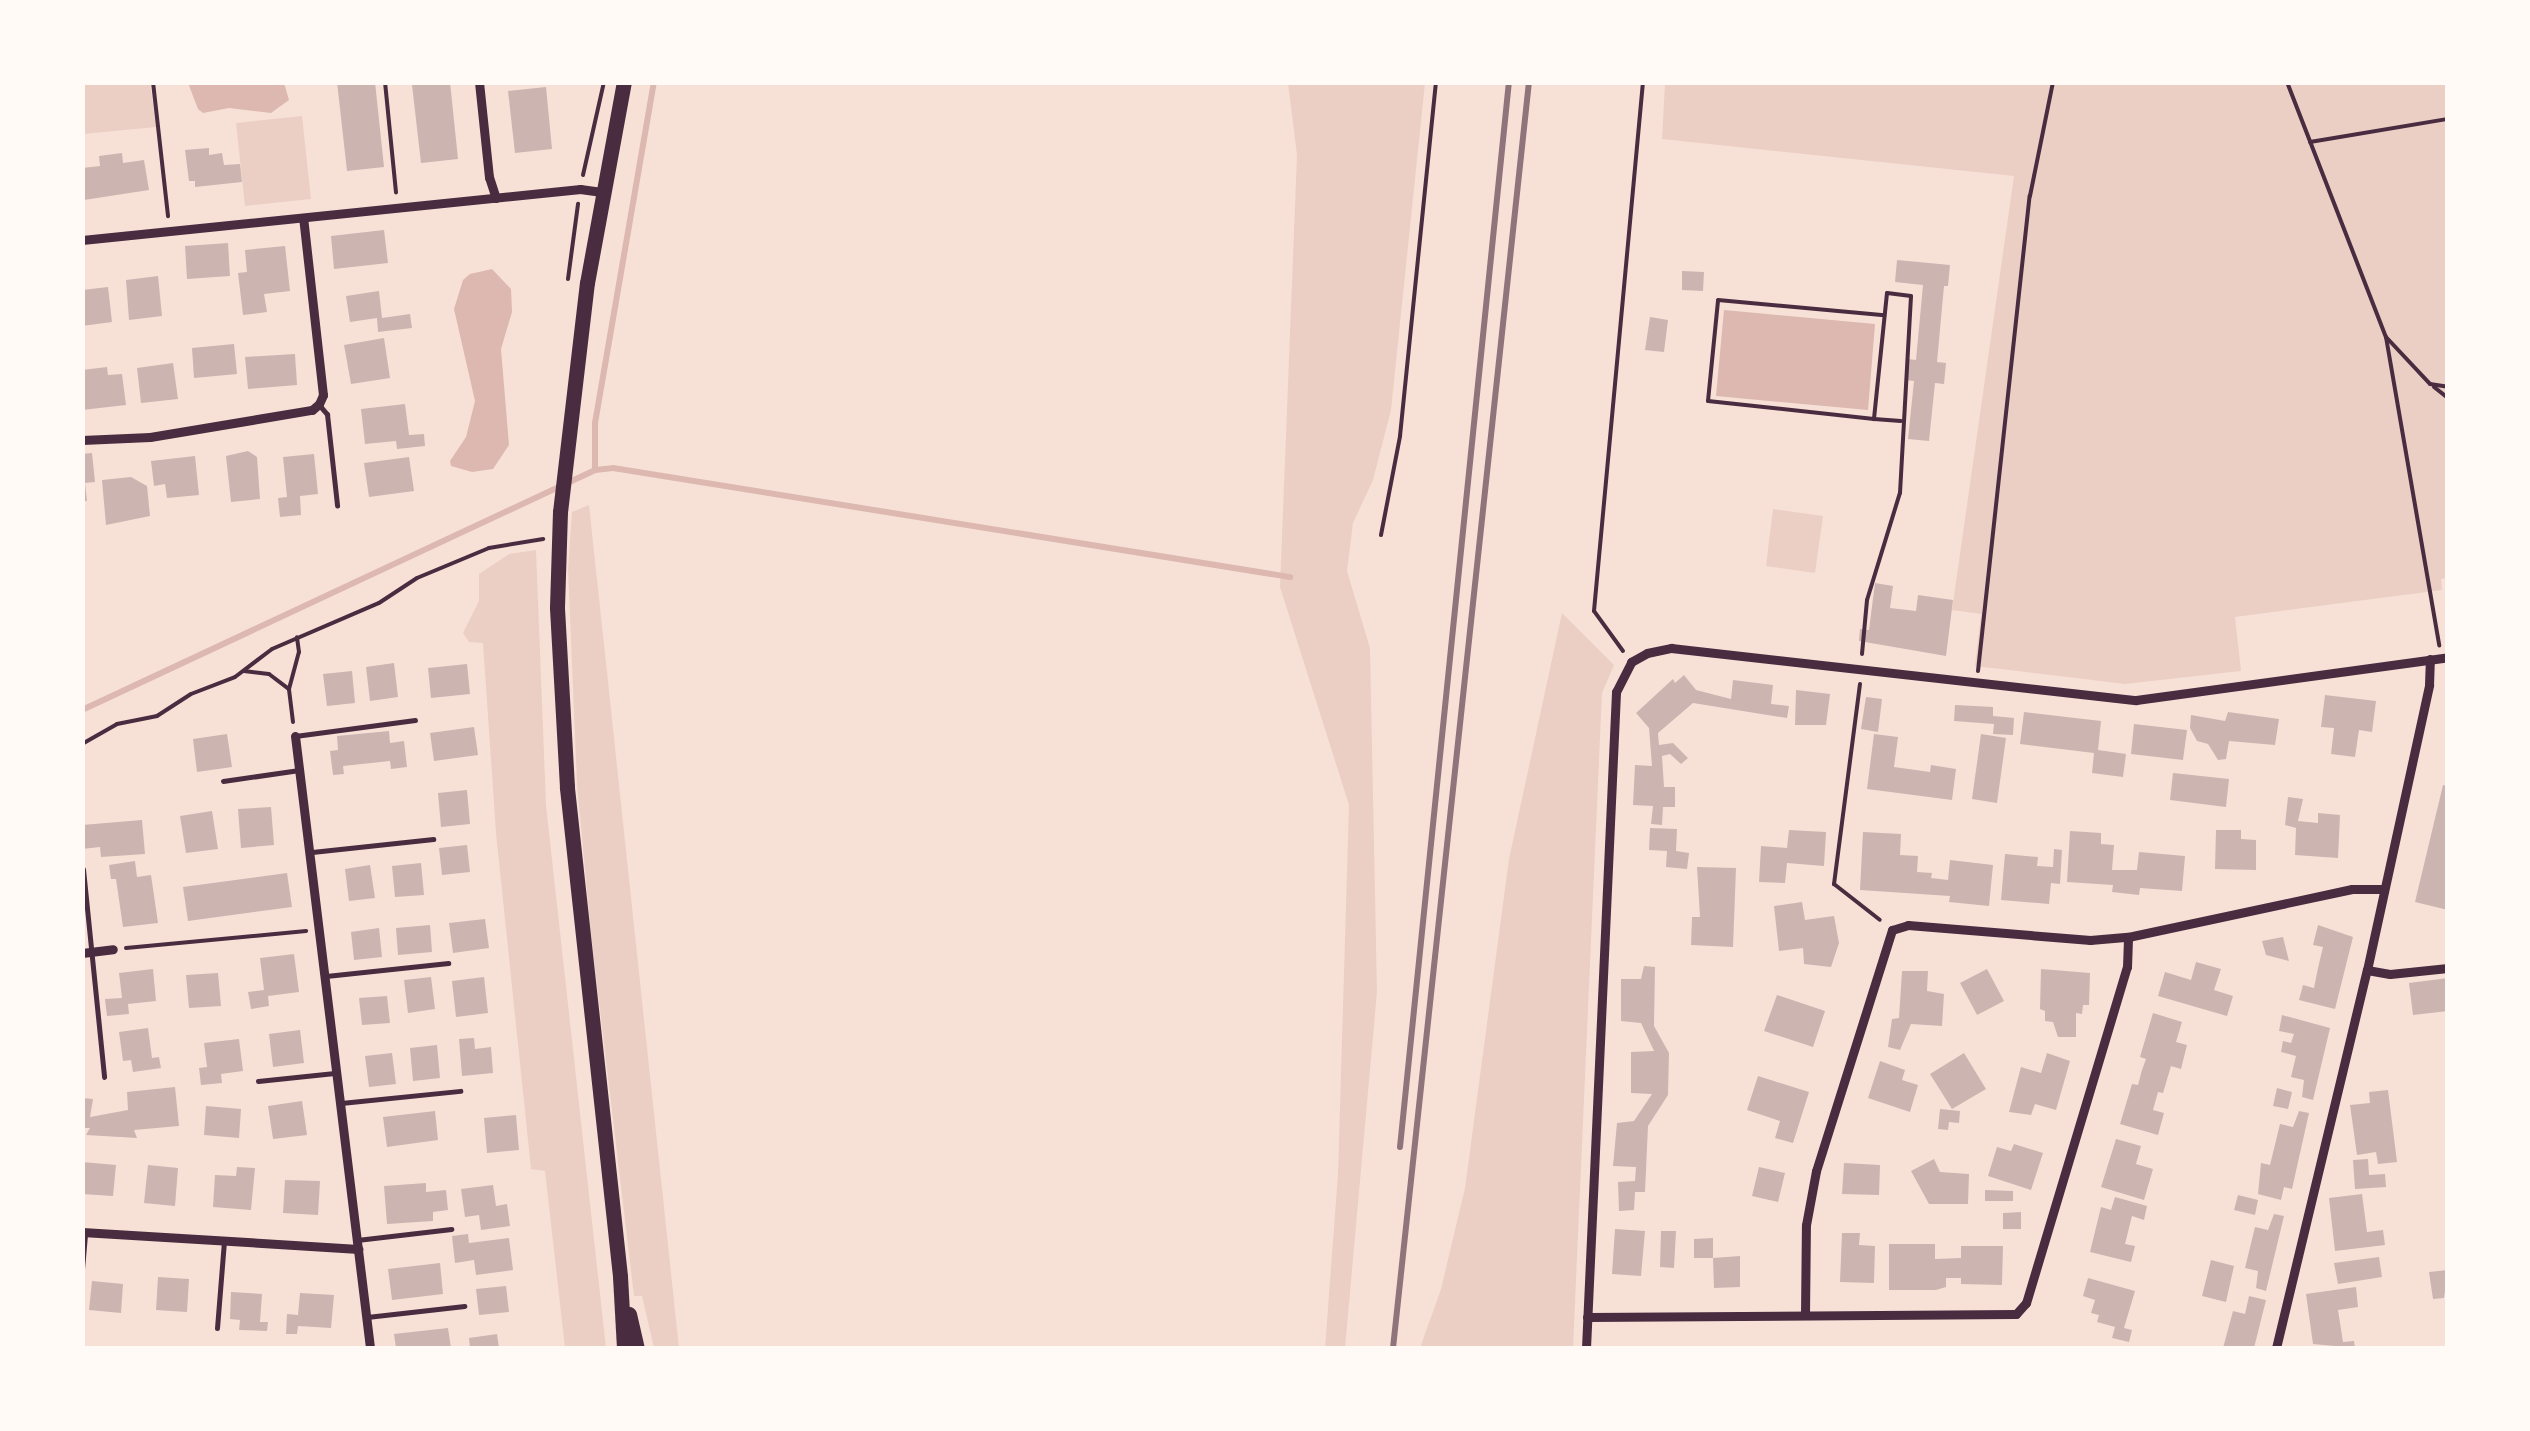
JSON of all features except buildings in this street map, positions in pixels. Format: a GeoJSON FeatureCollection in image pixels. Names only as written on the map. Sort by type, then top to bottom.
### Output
{"type":"FeatureCollection","features":[{"type":"Feature","properties":{"kind":"main road"},"geometry":{"type":"LineString","coordinates":[[624,82],[602,192],[565,464],[557,607],[568,806],[620,1276],[624,1348]]}},
{"type":"Feature","properties":{"kind":"main road"},"geometry":{"type":"LineString","coordinates":[[620,1276],[637,1348]]}},
{"type":"Feature","properties":{"kind":"street"},"geometry":{"type":"LineString","coordinates":[[480,82],[489,177],[496,198]]}},
{"type":"Feature","properties":{"kind":"street"},"geometry":{"type":"LineString","coordinates":[[82,240],[580,190],[602,192]]}},
{"type":"Feature","properties":{"kind":"street"},"geometry":{"type":"LineString","coordinates":[[82,440],[150,437],[312,410],[319,404],[323,395],[303,218]]}},
{"type":"Feature","properties":{"kind":"street"},"geometry":{"type":"LineString","coordinates":[[1586,1348],[1616,692],[1631,662],[1647,652],[1671,648],[2136,700],[2439,658],[2429,685],[2367,970],[2276,1348]]}},
{"type":"Feature","properties":{"kind":"street"},"geometry":{"type":"LineString","coordinates":[[295,736],[370,1348]]}},
{"type":"Feature","properties":{"kind":"street"},"geometry":{"type":"LineString","coordinates":[[1806,1315],[1806,1225],[1816,1171],[1884,943],[1892,930],[1908,926],[2090,940],[2128,937],[2352,888],[2383,889]]}},
{"type":"Feature","properties":{"kind":"street"},"geometry":{"type":"LineString","coordinates":[[1587,1317],[2016,1314],[2026,1303],[2128,967],[2128,937]]}},
{"type":"Feature","properties":{"kind":"street"},"geometry":{"type":"LineString","coordinates":[[87,952],[113,949]]}},
{"type":"Feature","properties":{"kind":"street"},"geometry":{"type":"LineString","coordinates":[[2367,970],[2390,974],[2448,968]]}},
{"type":"Feature","properties":{"kind":"street"},"geometry":{"type":"LineString","coordinates":[[84,1232],[358,1244]]}},
{"type":"Feature","properties":{"kind":"lane"},"geometry":{"type":"LineString","coordinates":[[319,404],[327,414],[337,505]]}},
{"type":"Feature","properties":{"kind":"lane"},"geometry":{"type":"LineString","coordinates":[[295,736],[415,720]]}},
{"type":"Feature","properties":{"kind":"lane"},"geometry":{"type":"LineString","coordinates":[[223,781],[302,770]]}},
{"type":"Feature","properties":{"kind":"lane"},"geometry":{"type":"LineString","coordinates":[[312,852],[432,840]]}},
{"type":"Feature","properties":{"kind":"lane"},"geometry":{"type":"LineString","coordinates":[[83,868],[87,952],[104,1077]]}},
{"type":"Feature","properties":{"kind":"lane"},"geometry":{"type":"LineString","coordinates":[[326,976],[448,962]]}},
{"type":"Feature","properties":{"kind":"lane"},"geometry":{"type":"LineString","coordinates":[[258,1081],[338,1072]]}},
{"type":"Feature","properties":{"kind":"lane"},"geometry":{"type":"LineString","coordinates":[[341,1103],[460,1092]]}},
{"type":"Feature","properties":{"kind":"lane"},"geometry":{"type":"LineString","coordinates":[[358,1244],[451,1229]]}},
{"type":"Feature","properties":{"kind":"lane"},"geometry":{"type":"LineString","coordinates":[[82,1269],[84,1232]]}},
{"type":"Feature","properties":{"kind":"lane"},"geometry":{"type":"LineString","coordinates":[[217,1328],[224,1240]]}},
{"type":"Feature","properties":{"kind":"lane"},"geometry":{"type":"LineString","coordinates":[[366,1317],[464,1306]]}},
{"type":"Feature","properties":{"kind":"path"},"geometry":{"type":"LineString","coordinates":[[153,82],[169,231]]}},
{"type":"Feature","properties":{"kind":"path"},"geometry":{"type":"LineString","coordinates":[[384,82],[398,208]]}},
{"type":"Feature","properties":{"kind":"path"},"geometry":{"type":"LineString","coordinates":[[1381,534],[1400,436],[1436,82]]}},
{"type":"Feature","properties":{"kind":"path"},"geometry":{"type":"LineString","coordinates":[[1631,662],[1594,611],[1643,82]]}},
{"type":"Feature","properties":{"kind":"path"},"geometry":{"type":"LineString","coordinates":[[1977,680],[2030,196],[2053,82]]}},
{"type":"Feature","properties":{"kind":"path"},"geometry":{"type":"LineString","coordinates":[[2288,82],[2386,337],[2439,658]]}},
{"type":"Feature","properties":{"kind":"path"},"geometry":{"type":"LineString","coordinates":[[2310,142],[2448,119]]}},
{"type":"Feature","properties":{"kind":"path"},"geometry":{"type":"LineString","coordinates":[[1874,419],[1886,293],[1911,296],[1900,421],[1904,432],[1900,493],[1867,600],[1834,884],[1892,930]]}},
{"type":"Feature","properties":{"kind":"path"},"geometry":{"type":"LineString","coordinates":[[1884,315],[1718,300],[1708,401],[1900,421]]}},
{"type":"Feature","properties":{"kind":"path"},"geometry":{"type":"LineString","coordinates":[[2386,337],[2448,398]]}},
{"type":"Feature","properties":{"kind":"path"},"geometry":{"type":"LineString","coordinates":[[2430,384],[2448,387]]}},
{"type":"Feature","properties":{"kind":"path"},"geometry":{"type":"LineString","coordinates":[[82,744],[117,724],[156,716],[192,694],[243,671],[297,637],[379,602],[416,578],[489,548],[558,540]]}},
{"type":"Feature","properties":{"kind":"path"},"geometry":{"type":"LineString","coordinates":[[295,736],[290,689],[297,637]]}},
{"type":"Feature","properties":{"kind":"path"},"geometry":{"type":"LineString","coordinates":[[243,671],[269,674],[290,689]]}},
{"type":"Feature","properties":{"kind":"path"},"geometry":{"type":"LineString","coordinates":[[113,949],[321,930]]}},
{"type":"Feature","properties":{"kind":"shaded area"},"geometry":{"type":"Polygon","coordinates":[[[83,82],[150,83],[156,127],[83,134],[83,82]]]}},
{"type":"Feature","properties":{"kind":"shaded area"},"geometry":{"type":"Polygon","coordinates":[[[188,83],[284,83],[289,100],[271,113],[229,108],[203,113],[188,83]]]}},
{"type":"Feature","properties":{"kind":"shaded area"},"geometry":{"type":"Polygon","coordinates":[[[1288,83],[1425,83],[1391,410],[1373,480],[1353,523],[1347,571],[1370,648],[1377,992],[1345,1348],[1325,1348],[1338,1174],[1349,805],[1280,587],[1297,155],[1288,83]]]}},
{"type":"Feature","properties":{"kind":"shaded area"},"geometry":{"type":"Polygon","coordinates":[[[1665,83],[2447,83],[2448,578],[2441,579],[2442,590],[2235,617],[2241,671],[2125,684],[1975,666],[1981,614],[1952,610],[2014,176],[1662,139],[1665,83]]]}},
{"type":"Feature","properties":{"kind":"shaded area"},"geometry":{"type":"Polygon","coordinates":[[[302,116],[311,199],[245,206],[236,123],[302,116]]]}},
{"type":"Feature","properties":{"kind":"shaded area"},"geometry":{"type":"Polygon","coordinates":[[[492,269],[511,289],[512,312],[501,349],[509,445],[493,469],[472,472],[451,466],[450,461],[466,437],[475,401],[454,309],[463,280],[470,274],[492,269]]]}},
{"type":"Feature","properties":{"kind":"shaded area"},"geometry":{"type":"Polygon","coordinates":[[[1724,310],[1875,324],[1868,410],[1716,396],[1724,310]]]}},
{"type":"Feature","properties":{"kind":"shaded area"},"geometry":{"type":"Polygon","coordinates":[[[589,505],[679,1348],[654,1348],[642,1296],[634,1296],[591,934],[577,784],[568,569],[572,512],[589,505]]]}},
{"type":"Feature","properties":{"kind":"shaded area"},"geometry":{"type":"Polygon","coordinates":[[[1773,509],[1823,516],[1815,573],[1766,566],[1773,509]]]}},
{"type":"Feature","properties":{"kind":"shaded area"},"geometry":{"type":"Polygon","coordinates":[[[536,550],[546,805],[606,1348],[565,1348],[545,1171],[531,1169],[496,833],[483,643],[469,642],[463,633],[479,601],[479,574],[509,554],[536,550]]]}},
{"type":"Feature","properties":{"kind":"shaded area"},"geometry":{"type":"Polygon","coordinates":[[[1562,613],[1614,665],[1602,693],[1573,1348],[1420,1348],[1441,1289],[1465,1188],[1509,859],[1562,613]]]}},
{"type":"Feature","properties":{"kind":"waterway"},"geometry":{"type":"LineString","coordinates":[[595,470],[595,423],[654,82]]}},
{"type":"Feature","properties":{"kind":"waterway"},"geometry":{"type":"LineString","coordinates":[[82,710],[595,470],[613,468],[1290,577]]}},
{"type":"Feature","properties":{"kind":"railway"},"geometry":{"type":"LineString","coordinates":[[1400,1147],[1509,82]]}},
{"type":"Feature","properties":{"kind":"railway"},"geometry":{"type":"LineString","coordinates":[[1393,1348],[1529,82]]}}]}
